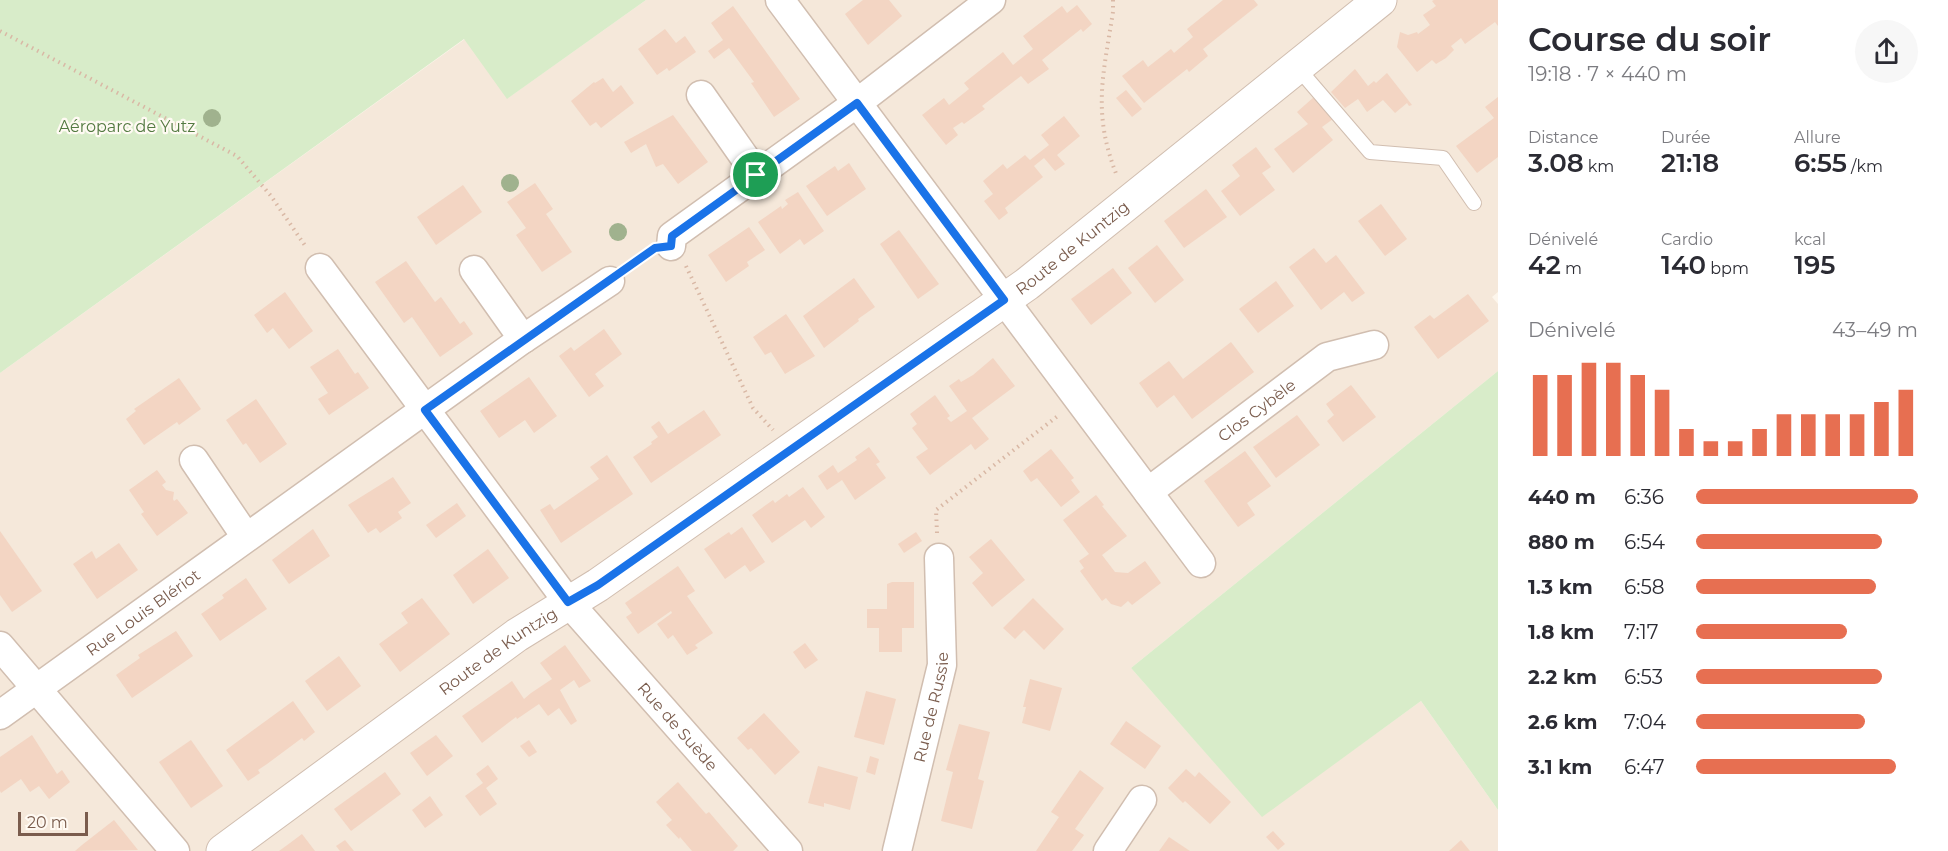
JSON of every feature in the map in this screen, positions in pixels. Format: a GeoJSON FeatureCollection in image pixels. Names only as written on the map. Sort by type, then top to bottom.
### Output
{"type":"FeatureCollection","features":[{"type":"Feature","properties":{"kind":"street"},"geometry":{"type":"LineString","coordinates":[[780,0],[1201,563]]}},
{"type":"Feature","properties":{"kind":"street"},"geometry":{"type":"LineString","coordinates":[[671,246],[672,236],[857,103],[991,0]]}},
{"type":"Feature","properties":{"kind":"street","name":"Route de Kuntzig"},"geometry":{"type":"LineString","coordinates":[[223,851],[517,635],[598,585],[1004,300],[1380,0]]}},
{"type":"Feature","properties":{"kind":"street"},"geometry":{"type":"LineString","coordinates":[[701,95],[756,175]]}},
{"type":"Feature","properties":{"kind":"street"},"geometry":{"type":"LineString","coordinates":[[320,268],[568,602]]}},
{"type":"Feature","properties":{"kind":"street"},"geometry":{"type":"LineString","coordinates":[[474,270],[523,339]]}},
{"type":"Feature","properties":{"kind":"street","name":"Rue Louis Blériot"},"geometry":{"type":"LineString","coordinates":[[0,715],[523,339],[610,281]]}},
{"type":"Feature","properties":{"kind":"street","name":"Clos Cybèle"},"geometry":{"type":"LineString","coordinates":[[1148,492],[1327,357],[1374,345]]}},
{"type":"Feature","properties":{"kind":"street"},"geometry":{"type":"LineString","coordinates":[[194,460],[246,537]]}},
{"type":"Feature","properties":{"kind":"street","name":"Rue de Russie"},"geometry":{"type":"LineString","coordinates":[[897,851],[942,665],[939,558]]}},
{"type":"Feature","properties":{"kind":"street","name":"Rue de Suède"},"geometry":{"type":"LineString","coordinates":[[568,602],[788,851]]}},
{"type":"Feature","properties":{"kind":"street"},"geometry":{"type":"LineString","coordinates":[[0,646],[175,851]]}},
{"type":"Feature","properties":{"kind":"street"},"geometry":{"type":"LineString","coordinates":[[1108,851],[1142,800]]}},
{"type":"Feature","properties":{"kind":"lane"},"geometry":{"type":"LineString","coordinates":[[1297,67],[1370,152],[1443,159],[1474,203]]}},
{"type":"Feature","properties":{"kind":"path"},"geometry":{"type":"LineString","coordinates":[[1113,0],[1100,104],[1102,128],[1108,153],[1127,203]]}},
{"type":"Feature","properties":{"kind":"path"},"geometry":{"type":"LineString","coordinates":[[0,31],[237,156],[271,196],[320,268]]}},
{"type":"Feature","properties":{"kind":"path"},"geometry":{"type":"LineString","coordinates":[[610,281],[655,248],[671,246],[682,256],[753,408],[771,430],[779,429],[795,448]]}},
{"type":"Feature","properties":{"kind":"path"},"geometry":{"type":"LineString","coordinates":[[939,558],[936,510],[1078,400]]}},
{"type":"Feature","properties":{"kind":"shaded area"},"geometry":{"type":"Polygon","coordinates":[[[646,0],[1498,0],[1498,292],[1492,297],[1498,304],[1498,371],[1131,668],[1262,816],[1421,701],[1498,810],[1498,851],[0,851],[0,373],[465,39],[508,98],[646,0]]]}},
{"type":"Feature","properties":{"kind":"green space","name":"Aéroparc de Yutz"},"geometry":{"type":"Polygon","coordinates":[[[0,0],[646,0],[507,99],[464,39],[0,373],[0,0]]]}},
{"type":"Feature","properties":{"kind":"green space"},"geometry":{"type":"Polygon","coordinates":[[[1498,371],[1498,810],[1421,701],[1262,817],[1131,668],[1498,371]]]}},
{"type":"Feature","properties":{"kind":"building"},"geometry":{"type":"Polygon","coordinates":[[[863,0],[889,0],[902,16],[868,45],[845,14],[863,0]]]}},
{"type":"Feature","properties":{"kind":"building"},"geometry":{"type":"Polygon","coordinates":[[[1223,0],[1254,0],[1258,5],[1203,49],[1208,56],[1189,72],[1187,69],[1144,103],[1122,76],[1143,60],[1148,67],[1171,49],[1174,53],[1193,37],[1187,29],[1223,0]]]}},
{"type":"Feature","properties":{"kind":"building"},"geometry":{"type":"Polygon","coordinates":[[[1498,0],[1498,26],[1495,22],[1465,44],[1461,38],[1451,46],[1454,50],[1446,58],[1436,64],[1432,60],[1417,72],[1397,47],[1400,32],[1408,35],[1417,32],[1418,34],[1430,25],[1423,15],[1436,6],[1432,1],[1498,0]]]}},
{"type":"Feature","properties":{"kind":"building"},"geometry":{"type":"Polygon","coordinates":[[[1077,5],[1092,24],[1083,32],[1081,29],[1042,60],[1049,69],[1028,84],[1021,76],[982,106],[985,109],[964,124],[962,122],[953,128],[958,135],[946,145],[922,115],[944,98],[949,105],[969,89],[964,83],[1003,52],[1013,65],[1033,49],[1023,36],[1062,6],[1067,13],[1077,5]]]}},
{"type":"Feature","properties":{"kind":"building"},"geometry":{"type":"Polygon","coordinates":[[[733,6],[800,99],[774,117],[751,83],[754,82],[729,48],[714,59],[708,51],[723,40],[711,23],[733,6]]]}},
{"type":"Feature","properties":{"kind":"building"},"geometry":{"type":"Polygon","coordinates":[[[665,29],[676,43],[685,36],[696,52],[669,71],[667,68],[657,75],[638,49],[665,29]]]}},
{"type":"Feature","properties":{"kind":"building"},"geometry":{"type":"Polygon","coordinates":[[[1355,69],[1368,86],[1374,81],[1376,83],[1387,73],[1412,105],[1409,106],[1407,103],[1395,113],[1383,100],[1367,112],[1358,99],[1345,108],[1331,92],[1355,69]]]}},
{"type":"Feature","properties":{"kind":"building"},"geometry":{"type":"Polygon","coordinates":[[[603,78],[613,92],[621,85],[634,103],[601,128],[596,122],[590,126],[571,101],[594,82],[603,78]]]}},
{"type":"Feature","properties":{"kind":"building"},"geometry":{"type":"Polygon","coordinates":[[[1126,90],[1142,109],[1132,117],[1116,98],[1126,90]]]}},
{"type":"Feature","properties":{"kind":"building"},"geometry":{"type":"Polygon","coordinates":[[[1314,97],[1333,119],[1322,127],[1333,140],[1293,173],[1274,149],[1308,124],[1297,112],[1314,97]]]}},
{"type":"Feature","properties":{"kind":"building"},"geometry":{"type":"Polygon","coordinates":[[[1498,97],[1498,157],[1477,173],[1456,146],[1494,118],[1485,107],[1498,97]]]}},
{"type":"Feature","properties":{"kind":"building"},"geometry":{"type":"Polygon","coordinates":[[[673,115],[708,162],[678,184],[663,164],[656,167],[646,144],[631,153],[624,142],[673,115]]]}},
{"type":"Feature","properties":{"kind":"building"},"geometry":{"type":"Polygon","coordinates":[[[1064,116],[1080,136],[1057,155],[1065,164],[1055,171],[1044,158],[1034,166],[1043,177],[1005,208],[1008,213],[999,220],[984,201],[993,194],[983,181],[1003,164],[1007,169],[1025,155],[1030,160],[1049,145],[1041,135],[1064,116]]]}},
{"type":"Feature","properties":{"kind":"building"},"geometry":{"type":"Polygon","coordinates":[[[1256,147],[1271,167],[1262,173],[1275,190],[1240,216],[1221,191],[1240,176],[1232,165],[1256,147]]]}},
{"type":"Feature","properties":{"kind":"building"},"geometry":{"type":"Polygon","coordinates":[[[849,163],[866,189],[827,216],[806,186],[835,166],[838,171],[849,163]]]}},
{"type":"Feature","properties":{"kind":"building"},"geometry":{"type":"Polygon","coordinates":[[[535,183],[553,209],[546,214],[572,252],[542,272],[516,235],[526,228],[507,202],[535,183]]]}},
{"type":"Feature","properties":{"kind":"building"},"geometry":{"type":"Polygon","coordinates":[[[463,185],[482,212],[436,245],[417,217],[463,185]]]}},
{"type":"Feature","properties":{"kind":"building"},"geometry":{"type":"Polygon","coordinates":[[[1206,189],[1227,217],[1184,248],[1164,221],[1206,189]]]}},
{"type":"Feature","properties":{"kind":"building"},"geometry":{"type":"Polygon","coordinates":[[[798,192],[824,231],[804,245],[800,239],[780,254],[758,222],[781,206],[782,209],[788,204],[785,200],[798,192]]]}},
{"type":"Feature","properties":{"kind":"building"},"geometry":{"type":"Polygon","coordinates":[[[1381,204],[1407,239],[1385,256],[1358,221],[1381,204]]]}},
{"type":"Feature","properties":{"kind":"building"},"geometry":{"type":"Polygon","coordinates":[[[749,227],[765,250],[747,262],[749,266],[726,282],[708,255],[749,227]]]}},
{"type":"Feature","properties":{"kind":"building"},"geometry":{"type":"Polygon","coordinates":[[[899,230],[939,284],[918,299],[880,244],[899,230]]]}},
{"type":"Feature","properties":{"kind":"building"},"geometry":{"type":"Polygon","coordinates":[[[1157,245],[1184,280],[1155,303],[1128,268],[1157,245]]]}},
{"type":"Feature","properties":{"kind":"building"},"geometry":{"type":"Polygon","coordinates":[[[1314,248],[1326,263],[1336,255],[1365,293],[1352,302],[1344,292],[1321,310],[1289,267],[1314,248]]]}},
{"type":"Feature","properties":{"kind":"building"},"geometry":{"type":"Polygon","coordinates":[[[406,261],[435,302],[441,297],[460,324],[464,321],[473,334],[440,357],[412,317],[404,323],[375,282],[406,261]]]}},
{"type":"Feature","properties":{"kind":"building"},"geometry":{"type":"Polygon","coordinates":[[[1113,268],[1132,293],[1091,325],[1071,299],[1113,268]]]}},
{"type":"Feature","properties":{"kind":"building"},"geometry":{"type":"Polygon","coordinates":[[[854,278],[875,307],[824,348],[803,316],[854,278]]]}},
{"type":"Feature","properties":{"kind":"building"},"geometry":{"type":"Polygon","coordinates":[[[1276,281],[1294,306],[1258,333],[1239,309],[1276,281]]]}},
{"type":"Feature","properties":{"kind":"building"},"geometry":{"type":"Polygon","coordinates":[[[285,292],[313,331],[289,349],[273,328],[267,333],[254,315],[285,292]]]}},
{"type":"Feature","properties":{"kind":"building"},"geometry":{"type":"Polygon","coordinates":[[[1468,294],[1489,321],[1438,359],[1414,327],[1430,315],[1434,319],[1468,294]]]}},
{"type":"Feature","properties":{"kind":"building"},"geometry":{"type":"Polygon","coordinates":[[[786,314],[815,356],[785,374],[771,352],[765,355],[753,337],[786,314]]]}},
{"type":"Feature","properties":{"kind":"building"},"geometry":{"type":"Polygon","coordinates":[[[604,329],[622,354],[595,374],[604,386],[589,397],[559,356],[571,347],[574,351],[604,329]]]}},
{"type":"Feature","properties":{"kind":"building"},"geometry":{"type":"Polygon","coordinates":[[[1231,342],[1254,372],[1192,419],[1174,395],[1157,408],[1139,383],[1169,361],[1183,379],[1231,342]]]}},
{"type":"Feature","properties":{"kind":"building"},"geometry":{"type":"Polygon","coordinates":[[[338,349],[355,374],[358,372],[369,388],[329,415],[318,399],[328,393],[310,367],[338,349]]]}},
{"type":"Feature","properties":{"kind":"building"},"geometry":{"type":"Polygon","coordinates":[[[993,358],[1015,386],[972,418],[989,439],[975,450],[971,444],[930,475],[916,457],[928,449],[912,428],[917,424],[910,414],[935,395],[950,416],[947,418],[951,422],[967,411],[949,386],[959,379],[961,382],[973,375],[993,358]]]}},
{"type":"Feature","properties":{"kind":"building"},"geometry":{"type":"Polygon","coordinates":[[[529,377],[557,416],[534,433],[525,420],[499,438],[480,411],[529,377]]]}},
{"type":"Feature","properties":{"kind":"building"},"geometry":{"type":"Polygon","coordinates":[[[179,378],[201,409],[179,425],[177,422],[144,445],[126,419],[136,411],[134,409],[179,378]]]}},
{"type":"Feature","properties":{"kind":"building"},"geometry":{"type":"Polygon","coordinates":[[[1351,385],[1376,417],[1343,442],[1327,421],[1334,415],[1326,404],[1351,385]]]}},
{"type":"Feature","properties":{"kind":"building"},"geometry":{"type":"Polygon","coordinates":[[[256,399],[287,444],[260,463],[246,443],[243,445],[226,420],[256,399]]]}},
{"type":"Feature","properties":{"kind":"building"},"geometry":{"type":"Polygon","coordinates":[[[704,410],[721,435],[651,483],[633,457],[658,437],[651,427],[659,421],[668,434],[704,410]]]}},
{"type":"Feature","properties":{"kind":"building"},"geometry":{"type":"Polygon","coordinates":[[[1297,415],[1320,445],[1276,478],[1253,447],[1297,415]]]}},
{"type":"Feature","properties":{"kind":"building"},"geometry":{"type":"Polygon","coordinates":[[[869,447],[880,462],[876,464],[886,478],[855,500],[842,480],[827,490],[818,476],[833,465],[838,473],[857,460],[855,457],[869,447]]]}},
{"type":"Feature","properties":{"kind":"building"},"geometry":{"type":"Polygon","coordinates":[[[1051,449],[1074,478],[1071,480],[1080,492],[1061,507],[1037,478],[1031,482],[1023,471],[1051,449]]]}},
{"type":"Feature","properties":{"kind":"building"},"geometry":{"type":"Polygon","coordinates":[[[1245,451],[1271,486],[1247,503],[1255,515],[1238,527],[1204,481],[1245,451]]]}},
{"type":"Feature","properties":{"kind":"building"},"geometry":{"type":"Polygon","coordinates":[[[607,455],[633,494],[561,543],[540,510],[550,504],[554,510],[599,479],[590,467],[607,455]]]}},
{"type":"Feature","properties":{"kind":"building"},"geometry":{"type":"Polygon","coordinates":[[[157,470],[166,482],[162,485],[166,490],[174,492],[174,501],[177,499],[188,513],[157,536],[141,514],[144,512],[129,490],[157,470]]]}},
{"type":"Feature","properties":{"kind":"building"},"geometry":{"type":"Polygon","coordinates":[[[393,477],[411,503],[398,512],[402,518],[380,533],[376,528],[368,533],[348,505],[393,477]]]}},
{"type":"Feature","properties":{"kind":"building"},"geometry":{"type":"Polygon","coordinates":[[[803,487],[825,517],[811,528],[805,520],[772,543],[752,515],[773,500],[775,503],[787,494],[789,497],[803,487]]]}},
{"type":"Feature","properties":{"kind":"building"},"geometry":{"type":"Polygon","coordinates":[[[1096,495],[1104,505],[1102,506],[1127,536],[1102,555],[1115,572],[1128,573],[1145,561],[1161,583],[1132,605],[1128,601],[1121,607],[1111,604],[1106,598],[1102,601],[1080,571],[1084,568],[1079,561],[1089,554],[1063,520],[1096,495]]]}},
{"type":"Feature","properties":{"kind":"building"},"geometry":{"type":"Polygon","coordinates":[[[457,503],[466,516],[436,538],[426,525],[457,503]]]}},
{"type":"Feature","properties":{"kind":"building"},"geometry":{"type":"Polygon","coordinates":[[[742,527],[765,562],[750,572],[745,565],[725,579],[704,549],[729,532],[731,535],[742,527]]]}},
{"type":"Feature","properties":{"kind":"building"},"geometry":{"type":"Polygon","coordinates":[[[313,529],[330,556],[289,584],[272,560],[313,529]]]}},
{"type":"Feature","properties":{"kind":"building"},"geometry":{"type":"Polygon","coordinates":[[[0,531],[42,591],[12,612],[0,595],[0,531]]]}},
{"type":"Feature","properties":{"kind":"building"},"geometry":{"type":"Polygon","coordinates":[[[916,532],[922,541],[904,553],[898,544],[916,532]]]}},
{"type":"Feature","properties":{"kind":"building"},"geometry":{"type":"Polygon","coordinates":[[[991,539],[1025,580],[992,607],[972,583],[983,573],[969,557],[991,539]]]}},
{"type":"Feature","properties":{"kind":"building"},"geometry":{"type":"Polygon","coordinates":[[[119,543],[138,570],[97,599],[73,564],[92,551],[96,559],[119,543]]]}},
{"type":"Feature","properties":{"kind":"building"},"geometry":{"type":"Polygon","coordinates":[[[488,549],[509,578],[473,604],[453,575],[488,549]]]}},
{"type":"Feature","properties":{"kind":"building"},"geometry":{"type":"Polygon","coordinates":[[[678,566],[695,591],[687,596],[713,633],[695,645],[698,648],[687,655],[673,635],[668,639],[657,624],[672,613],[671,611],[638,634],[626,617],[632,613],[625,603],[678,566]]]}},
{"type":"Feature","properties":{"kind":"building"},"geometry":{"type":"Polygon","coordinates":[[[246,578],[267,609],[220,641],[201,614],[224,598],[222,595],[246,578]]]}},
{"type":"Feature","properties":{"kind":"building"},"geometry":{"type":"Polygon","coordinates":[[[914,582],[914,628],[902,628],[902,652],[879,652],[879,628],[867,628],[867,609],[887,609],[887,584],[914,582]]]}},
{"type":"Feature","properties":{"kind":"building"},"geometry":{"type":"Polygon","coordinates":[[[422,598],[450,634],[400,672],[379,644],[408,623],[401,613],[422,598]]]}},
{"type":"Feature","properties":{"kind":"building"},"geometry":{"type":"Polygon","coordinates":[[[1033,598],[1064,629],[1044,650],[1024,630],[1015,639],[1003,628],[1033,598]]]}},
{"type":"Feature","properties":{"kind":"building"},"geometry":{"type":"Polygon","coordinates":[[[176,631],[193,656],[132,698],[116,675],[140,658],[138,655],[176,631]]]}},
{"type":"Feature","properties":{"kind":"building"},"geometry":{"type":"Polygon","coordinates":[[[805,643],[818,660],[805,669],[793,652],[805,643]]]}},
{"type":"Feature","properties":{"kind":"building"},"geometry":{"type":"Polygon","coordinates":[[[565,645],[591,681],[579,688],[574,680],[560,690],[577,721],[571,725],[559,708],[548,716],[539,704],[517,719],[516,717],[482,743],[462,716],[512,681],[524,699],[552,679],[540,663],[565,645]]]}},
{"type":"Feature","properties":{"kind":"building"},"geometry":{"type":"Polygon","coordinates":[[[339,656],[361,686],[327,711],[305,681],[339,656]]]}},
{"type":"Feature","properties":{"kind":"building"},"geometry":{"type":"Polygon","coordinates":[[[1030,679],[1062,688],[1050,731],[1022,723],[1026,707],[1023,707],[1030,679]]]}},
{"type":"Feature","properties":{"kind":"building"},"geometry":{"type":"Polygon","coordinates":[[[866,691],[896,699],[884,745],[854,737],[866,691]]]}},
{"type":"Feature","properties":{"kind":"building"},"geometry":{"type":"Polygon","coordinates":[[[293,701],[315,732],[304,741],[302,738],[258,770],[260,773],[248,781],[226,750],[293,701]]]}},
{"type":"Feature","properties":{"kind":"building"},"geometry":{"type":"Polygon","coordinates":[[[764,713],[800,752],[775,775],[751,748],[748,750],[737,738],[764,713]]]}},
{"type":"Feature","properties":{"kind":"building"},"geometry":{"type":"Polygon","coordinates":[[[1126,721],[1161,746],[1145,769],[1110,744],[1126,721]]]}},
{"type":"Feature","properties":{"kind":"building"},"geometry":{"type":"Polygon","coordinates":[[[959,724],[990,732],[978,779],[984,781],[972,829],[941,821],[953,772],[946,770],[959,724]]]}},
{"type":"Feature","properties":{"kind":"building"},"geometry":{"type":"Polygon","coordinates":[[[32,735],[57,774],[62,770],[70,782],[49,799],[39,786],[30,792],[21,779],[1,793],[0,791],[0,757],[32,735]]]}},
{"type":"Feature","properties":{"kind":"building"},"geometry":{"type":"Polygon","coordinates":[[[436,735],[453,756],[427,776],[410,753],[436,735]]]}},
{"type":"Feature","properties":{"kind":"building"},"geometry":{"type":"Polygon","coordinates":[[[191,740],[223,786],[191,808],[159,762],[191,740]]]}},
{"type":"Feature","properties":{"kind":"building"},"geometry":{"type":"Polygon","coordinates":[[[529,740],[537,752],[529,757],[520,746],[529,740]]]}},
{"type":"Feature","properties":{"kind":"building"},"geometry":{"type":"Polygon","coordinates":[[[870,756],[879,759],[875,775],[866,772],[870,756]]]}},
{"type":"Feature","properties":{"kind":"building"},"geometry":{"type":"Polygon","coordinates":[[[488,765],[498,779],[486,788],[497,804],[480,816],[465,796],[483,783],[476,774],[488,765]]]}},
{"type":"Feature","properties":{"kind":"building"},"geometry":{"type":"Polygon","coordinates":[[[818,766],[858,777],[850,810],[824,803],[824,807],[808,803],[818,766]]]}},
{"type":"Feature","properties":{"kind":"building"},"geometry":{"type":"Polygon","coordinates":[[[1186,769],[1195,777],[1199,772],[1231,802],[1210,824],[1168,788],[1186,769]]]}},
{"type":"Feature","properties":{"kind":"building"},"geometry":{"type":"Polygon","coordinates":[[[1080,770],[1104,788],[1075,829],[1084,835],[1072,851],[1036,851],[1059,817],[1051,812],[1080,770]]]}},
{"type":"Feature","properties":{"kind":"building"},"geometry":{"type":"Polygon","coordinates":[[[385,772],[401,794],[351,831],[334,809],[385,772]]]}},
{"type":"Feature","properties":{"kind":"building"},"geometry":{"type":"Polygon","coordinates":[[[678,782],[706,814],[709,812],[738,846],[733,851],[692,851],[666,825],[672,820],[656,802],[678,782]]]}},
{"type":"Feature","properties":{"kind":"building"},"geometry":{"type":"Polygon","coordinates":[[[430,796],[443,815],[425,828],[412,810],[430,796]]]}},
{"type":"Feature","properties":{"kind":"building"},"geometry":{"type":"Polygon","coordinates":[[[114,820],[138,850],[75,851],[82,845],[114,820]]]}},
{"type":"Feature","properties":{"kind":"building"},"geometry":{"type":"Polygon","coordinates":[[[1273,831],[1285,844],[1278,850],[1266,837],[1273,831]]]}},
{"type":"Feature","properties":{"kind":"building"},"geometry":{"type":"Polygon","coordinates":[[[302,834],[315,851],[279,851],[290,843],[302,834]]]}},
{"type":"Feature","properties":{"kind":"building"},"geometry":{"type":"Polygon","coordinates":[[[1169,837],[1190,851],[1159,851],[1169,837]]]}},
{"type":"Feature","properties":{"kind":"building"},"geometry":{"type":"Polygon","coordinates":[[[345,840],[354,851],[340,851],[336,846],[345,840]]]}},
{"type":"Feature","properties":{"kind":"building"},"geometry":{"type":"Polygon","coordinates":[[[1461,840],[1470,851],[1449,851],[1461,840]]]}},
{"type":"Feature","properties":{"kind":"route"},"geometry":{"type":"LineString","coordinates":[[857,103],[1004,300],[598,585],[568,602],[425,410],[655,248],[671,246],[672,236],[756,175],[857,103]]}}]}
